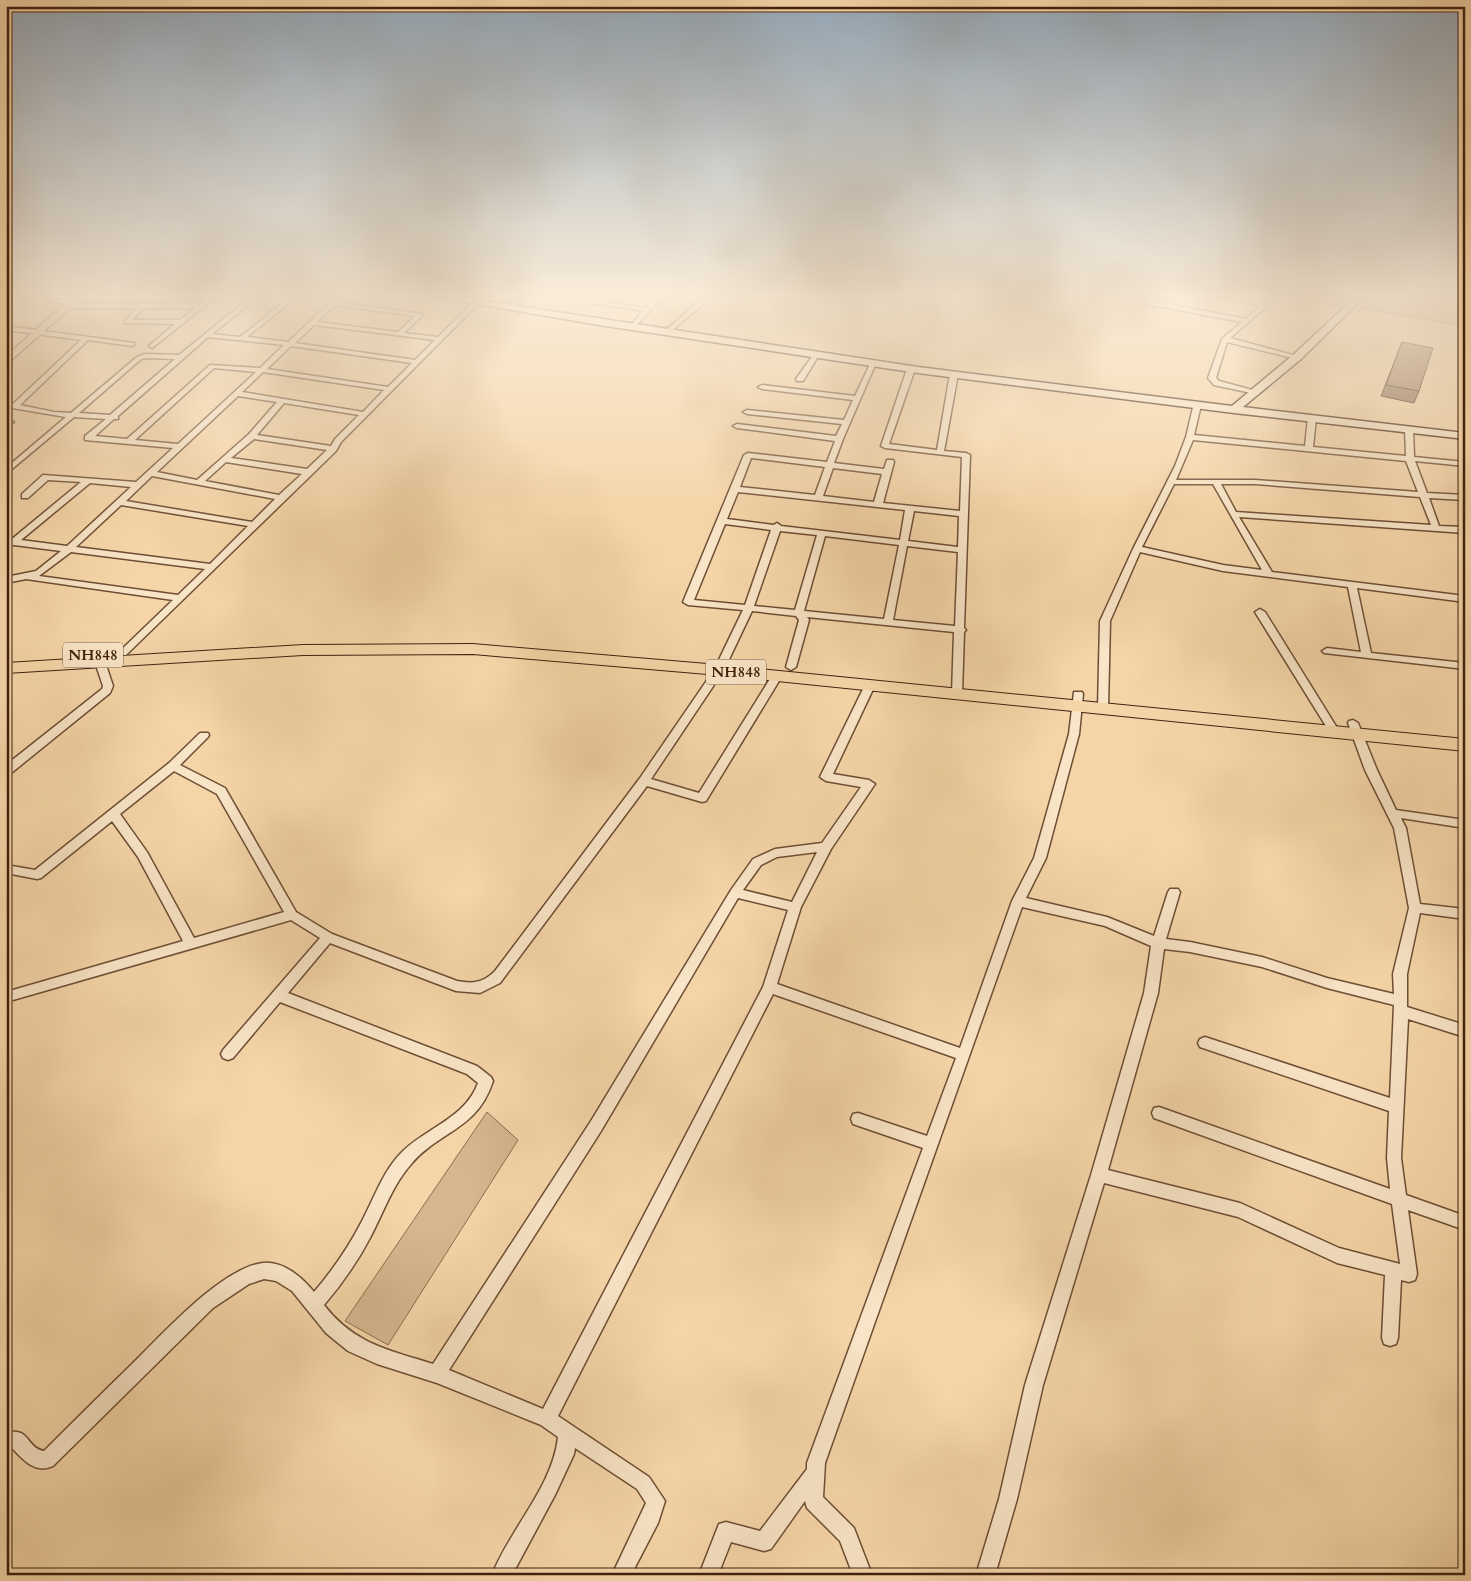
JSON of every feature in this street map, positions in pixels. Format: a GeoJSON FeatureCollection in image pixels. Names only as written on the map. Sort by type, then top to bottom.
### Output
{"type":"FeatureCollection","features":[{"type":"Feature","properties":{"kind":"highway","name":"NH848"},"geometry":{"type":"LineString","coordinates":[[6,661],[123,653],[444,639],[721,666]]}},
{"type":"Feature","properties":{"kind":"highway","name":"NH848"},"geometry":{"type":"LineString","coordinates":[[6,668],[284,650],[448,648],[784,671],[1332,726],[1465,735]]}},
{"type":"Feature","properties":{"kind":"highway","name":"NH848"},"geometry":{"type":"LineString","coordinates":[[784,671],[870,685],[957,688]]}},
{"type":"Feature","properties":{"kind":"highway","name":"NH848"},"geometry":{"type":"LineString","coordinates":[[1356,728],[1465,745]]}},
{"type":"Feature","properties":{"kind":"street"},"geometry":{"type":"LineString","coordinates":[[15,406],[52,371]]}},
{"type":"Feature","properties":{"kind":"street"},"geometry":{"type":"LineString","coordinates":[[6,472],[125,371]]}},
{"type":"Feature","properties":{"kind":"street"},"geometry":{"type":"LineString","coordinates":[[167,371],[115,417],[102,425],[88,438],[177,446]]}},
{"type":"Feature","properties":{"kind":"street"},"geometry":{"type":"LineString","coordinates":[[128,442],[207,371]]}},
{"type":"Feature","properties":{"kind":"street"},"geometry":{"type":"LineString","coordinates":[[6,580],[28,577],[39,573],[70,548],[177,446],[261,371]]}},
{"type":"Feature","properties":{"kind":"street"},"geometry":{"type":"LineString","coordinates":[[267,371],[389,389]]}},
{"type":"Feature","properties":{"kind":"street"},"geometry":{"type":"LineString","coordinates":[[123,653],[177,603],[179,598],[212,568],[281,498],[333,450],[338,440],[407,371]]}},
{"type":"Feature","properties":{"kind":"street"},"geometry":{"type":"LineString","coordinates":[[800,379],[805,371]]}},
{"type":"Feature","properties":{"kind":"street"},"geometry":{"type":"LineString","coordinates":[[818,498],[828,465],[869,371]]}},
{"type":"Feature","properties":{"kind":"street"},"geometry":{"type":"LineString","coordinates":[[911,371],[885,446],[966,456],[961,630],[957,688]]}},
{"type":"Feature","properties":{"kind":"street"},"geometry":{"type":"LineString","coordinates":[[927,371],[1234,410],[1465,436]]}},
{"type":"Feature","properties":{"kind":"street"},"geometry":{"type":"LineString","coordinates":[[1214,371],[1212,378],[1217,383],[1256,392]]}},
{"type":"Feature","properties":{"kind":"street"},"geometry":{"type":"LineString","coordinates":[[1234,410],[1281,371]]}},
{"type":"Feature","properties":{"kind":"street"},"geometry":{"type":"LineString","coordinates":[[940,453],[954,374]]}},
{"type":"Feature","properties":{"kind":"street"},"geometry":{"type":"LineString","coordinates":[[762,387],[856,398]]}},
{"type":"Feature","properties":{"kind":"street"},"geometry":{"type":"LineString","coordinates":[[236,393],[364,414]]}},
{"type":"Feature","properties":{"kind":"street"},"geometry":{"type":"LineString","coordinates":[[199,482],[252,436],[282,401]]}},
{"type":"Feature","properties":{"kind":"street"},"geometry":{"type":"LineString","coordinates":[[6,405],[75,415],[115,417]]}},
{"type":"Feature","properties":{"kind":"street"},"geometry":{"type":"LineString","coordinates":[[1102,702],[1104,622],[1136,549],[1179,467],[1190,437],[1197,405]]}},
{"type":"Feature","properties":{"kind":"street"},"geometry":{"type":"LineString","coordinates":[[747,412],[846,422]]}},
{"type":"Feature","properties":{"kind":"street"},"geometry":{"type":"LineString","coordinates":[[1309,449],[1312,418]]}},
{"type":"Feature","properties":{"kind":"street"},"geometry":{"type":"LineString","coordinates":[[737,426],[839,439]]}},
{"type":"Feature","properties":{"kind":"street"},"geometry":{"type":"LineString","coordinates":[[1409,429],[1410,460],[1436,528]]}},
{"type":"Feature","properties":{"kind":"street"},"geometry":{"type":"LineString","coordinates":[[252,436],[333,450]]}},
{"type":"Feature","properties":{"kind":"street"},"geometry":{"type":"LineString","coordinates":[[1190,437],[1465,464]]}},
{"type":"Feature","properties":{"kind":"street"},"geometry":{"type":"LineString","coordinates":[[887,472],[748,456],[688,602],[961,630]]}},
{"type":"Feature","properties":{"kind":"street"},"geometry":{"type":"LineString","coordinates":[[226,460],[308,472]]}},
{"type":"Feature","properties":{"kind":"street"},"geometry":{"type":"LineString","coordinates":[[878,504],[890,462]]}},
{"type":"Feature","properties":{"kind":"street"},"geometry":{"type":"LineString","coordinates":[[150,473],[281,498]]}},
{"type":"Feature","properties":{"kind":"street"},"geometry":{"type":"LineString","coordinates":[[24,496],[46,477],[138,484]]}},
{"type":"Feature","properties":{"kind":"street"},"geometry":{"type":"LineString","coordinates":[[10,541],[89,480]]}},
{"type":"Feature","properties":{"kind":"street"},"geometry":{"type":"LineString","coordinates":[[1215,481],[1269,574]]}},
{"type":"Feature","properties":{"kind":"street"},"geometry":{"type":"LineString","coordinates":[[1170,482],[1255,482],[1465,498]]}},
{"type":"Feature","properties":{"kind":"street"},"geometry":{"type":"LineString","coordinates":[[735,489],[965,514]]}},
{"type":"Feature","properties":{"kind":"street"},"geometry":{"type":"LineString","coordinates":[[120,502],[254,525]]}},
{"type":"Feature","properties":{"kind":"street"},"geometry":{"type":"LineString","coordinates":[[888,623],[910,508]]}},
{"type":"Feature","properties":{"kind":"street"},"geometry":{"type":"LineString","coordinates":[[1233,514],[1465,530]]}},
{"type":"Feature","properties":{"kind":"street"},"geometry":{"type":"LineString","coordinates":[[721,521],[777,526],[964,550]]}},
{"type":"Feature","properties":{"kind":"street"},"geometry":{"type":"LineString","coordinates":[[173,766],[220,791],[292,915],[328,937],[456,986],[470,989],[492,984],[644,781],[721,666],[749,607],[777,526]]}},
{"type":"Feature","properties":{"kind":"street"},"geometry":{"type":"LineString","coordinates":[[799,613],[822,532]]}},
{"type":"Feature","properties":{"kind":"street"},"geometry":{"type":"LineString","coordinates":[[10,541],[212,568]]}},
{"type":"Feature","properties":{"kind":"street"},"geometry":{"type":"LineString","coordinates":[[1136,549],[1223,568],[1465,599]]}},
{"type":"Feature","properties":{"kind":"street"},"geometry":{"type":"LineString","coordinates":[[28,577],[179,598]]}},
{"type":"Feature","properties":{"kind":"street"},"geometry":{"type":"LineString","coordinates":[[1352,585],[1366,656]]}},
{"type":"Feature","properties":{"kind":"street"},"geometry":{"type":"LineString","coordinates":[[1260,612],[1332,726]]}},
{"type":"Feature","properties":{"kind":"street"},"geometry":{"type":"LineString","coordinates":[[644,781],[702,798],[784,671],[804,620],[799,613]]}},
{"type":"Feature","properties":{"kind":"street"},"geometry":{"type":"LineString","coordinates":[[1327,651],[1465,666]]}},
{"type":"Feature","properties":{"kind":"street"},"geometry":{"type":"LineString","coordinates":[[6,771],[106,691],[108,686],[100,662]]}},
{"type":"Feature","properties":{"kind":"street"},"geometry":{"type":"LineString","coordinates":[[547,1419],[770,987],[795,907],[826,847],[869,784],[826,777],[870,685]]}},
{"type":"Feature","properties":{"kind":"street"},"geometry":{"type":"LineString","coordinates":[[863,1575],[847,1535],[814,1501],[816,1463],[1018,901],[1040,858],[1074,734],[1078,700]]}},
{"type":"Feature","properties":{"kind":"street"},"geometry":{"type":"LineString","coordinates":[[1099,1175],[1240,1210],[1337,1255],[1409,1274],[1394,1158],[1401,1006],[1400,974],[1416,908],[1400,828],[1371,770],[1356,728]]}},
{"type":"Feature","properties":{"kind":"street"},"geometry":{"type":"LineString","coordinates":[[6,869],[37,875],[173,766],[204,735]]}},
{"type":"Feature","properties":{"kind":"street"},"geometry":{"type":"LineString","coordinates":[[113,813],[143,855],[191,944]]}},
{"type":"Feature","properties":{"kind":"street"},"geometry":{"type":"LineString","coordinates":[[1393,813],[1465,824]]}},
{"type":"Feature","properties":{"kind":"street"},"geometry":{"type":"LineString","coordinates":[[437,1374],[596,1126],[735,893],[757,862],[775,853],[826,847]]}},
{"type":"Feature","properties":{"kind":"street"},"geometry":{"type":"LineString","coordinates":[[985,1575],[1008,1499],[1034,1385],[1099,1175],[1150,994],[1158,943],[1174,892]]}},
{"type":"Feature","properties":{"kind":"street"},"geometry":{"type":"LineString","coordinates":[[735,893],[795,907]]}},
{"type":"Feature","properties":{"kind":"street"},"geometry":{"type":"LineString","coordinates":[[1018,901],[1107,922],[1158,943],[1190,947],[1262,962],[1401,1006],[1465,1030]]}},
{"type":"Feature","properties":{"kind":"street"},"geometry":{"type":"LineString","coordinates":[[1416,908],[1465,914]]}},
{"type":"Feature","properties":{"kind":"street"},"geometry":{"type":"LineString","coordinates":[[6,997],[292,915]]}},
{"type":"Feature","properties":{"kind":"street"},"geometry":{"type":"LineString","coordinates":[[228,1054],[328,937]]}},
{"type":"Feature","properties":{"kind":"street"},"geometry":{"type":"LineString","coordinates":[[770,987],[964,1054]]}},
{"type":"Feature","properties":{"kind":"street"},"geometry":{"type":"LineString","coordinates":[[278,995],[472,1070],[486,1081],[484,1090],[465,1113],[409,1155],[397,1169],[383,1190],[367,1228],[313,1306]]}},
{"type":"Feature","properties":{"kind":"street"},"geometry":{"type":"LineString","coordinates":[[1205,1043],[1396,1107]]}},
{"type":"Feature","properties":{"kind":"street"},"geometry":{"type":"LineString","coordinates":[[1159,1112],[1465,1224]]}},
{"type":"Feature","properties":{"kind":"street"},"geometry":{"type":"LineString","coordinates":[[858,1119],[932,1144]]}},
{"type":"Feature","properties":{"kind":"street"},"geometry":{"type":"LineString","coordinates":[[1390,1338],[1393,1270]]}},
{"type":"Feature","properties":{"kind":"street"},"geometry":{"type":"LineString","coordinates":[[6,1442],[16,1439],[34,1458],[47,1460],[207,1302],[236,1283],[264,1271],[283,1275],[300,1288],[313,1306],[344,1339],[375,1355],[437,1374],[547,1419],[643,1483],[656,1501],[651,1516],[621,1575]]}},
{"type":"Feature","properties":{"kind":"street"},"geometry":{"type":"LineString","coordinates":[[501,1575],[561,1463],[565,1454],[567,1433]]}},
{"type":"Feature","properties":{"kind":"street"},"geometry":{"type":"LineString","coordinates":[[708,1575],[726,1531],[764,1542],[816,1471]]}},
{"type":"Feature","properties":{"kind":"shaded area"},"geometry":{"type":"Polygon","coordinates":[[[487,1112],[518,1140],[388,1345],[345,1321],[487,1112]]]}},
{"type":"Feature","properties":{"kind":"building"},"geometry":{"type":"Polygon","coordinates":[[[1391,371],[1426,371],[1419,391],[1386,385],[1391,371]]]}}]}
